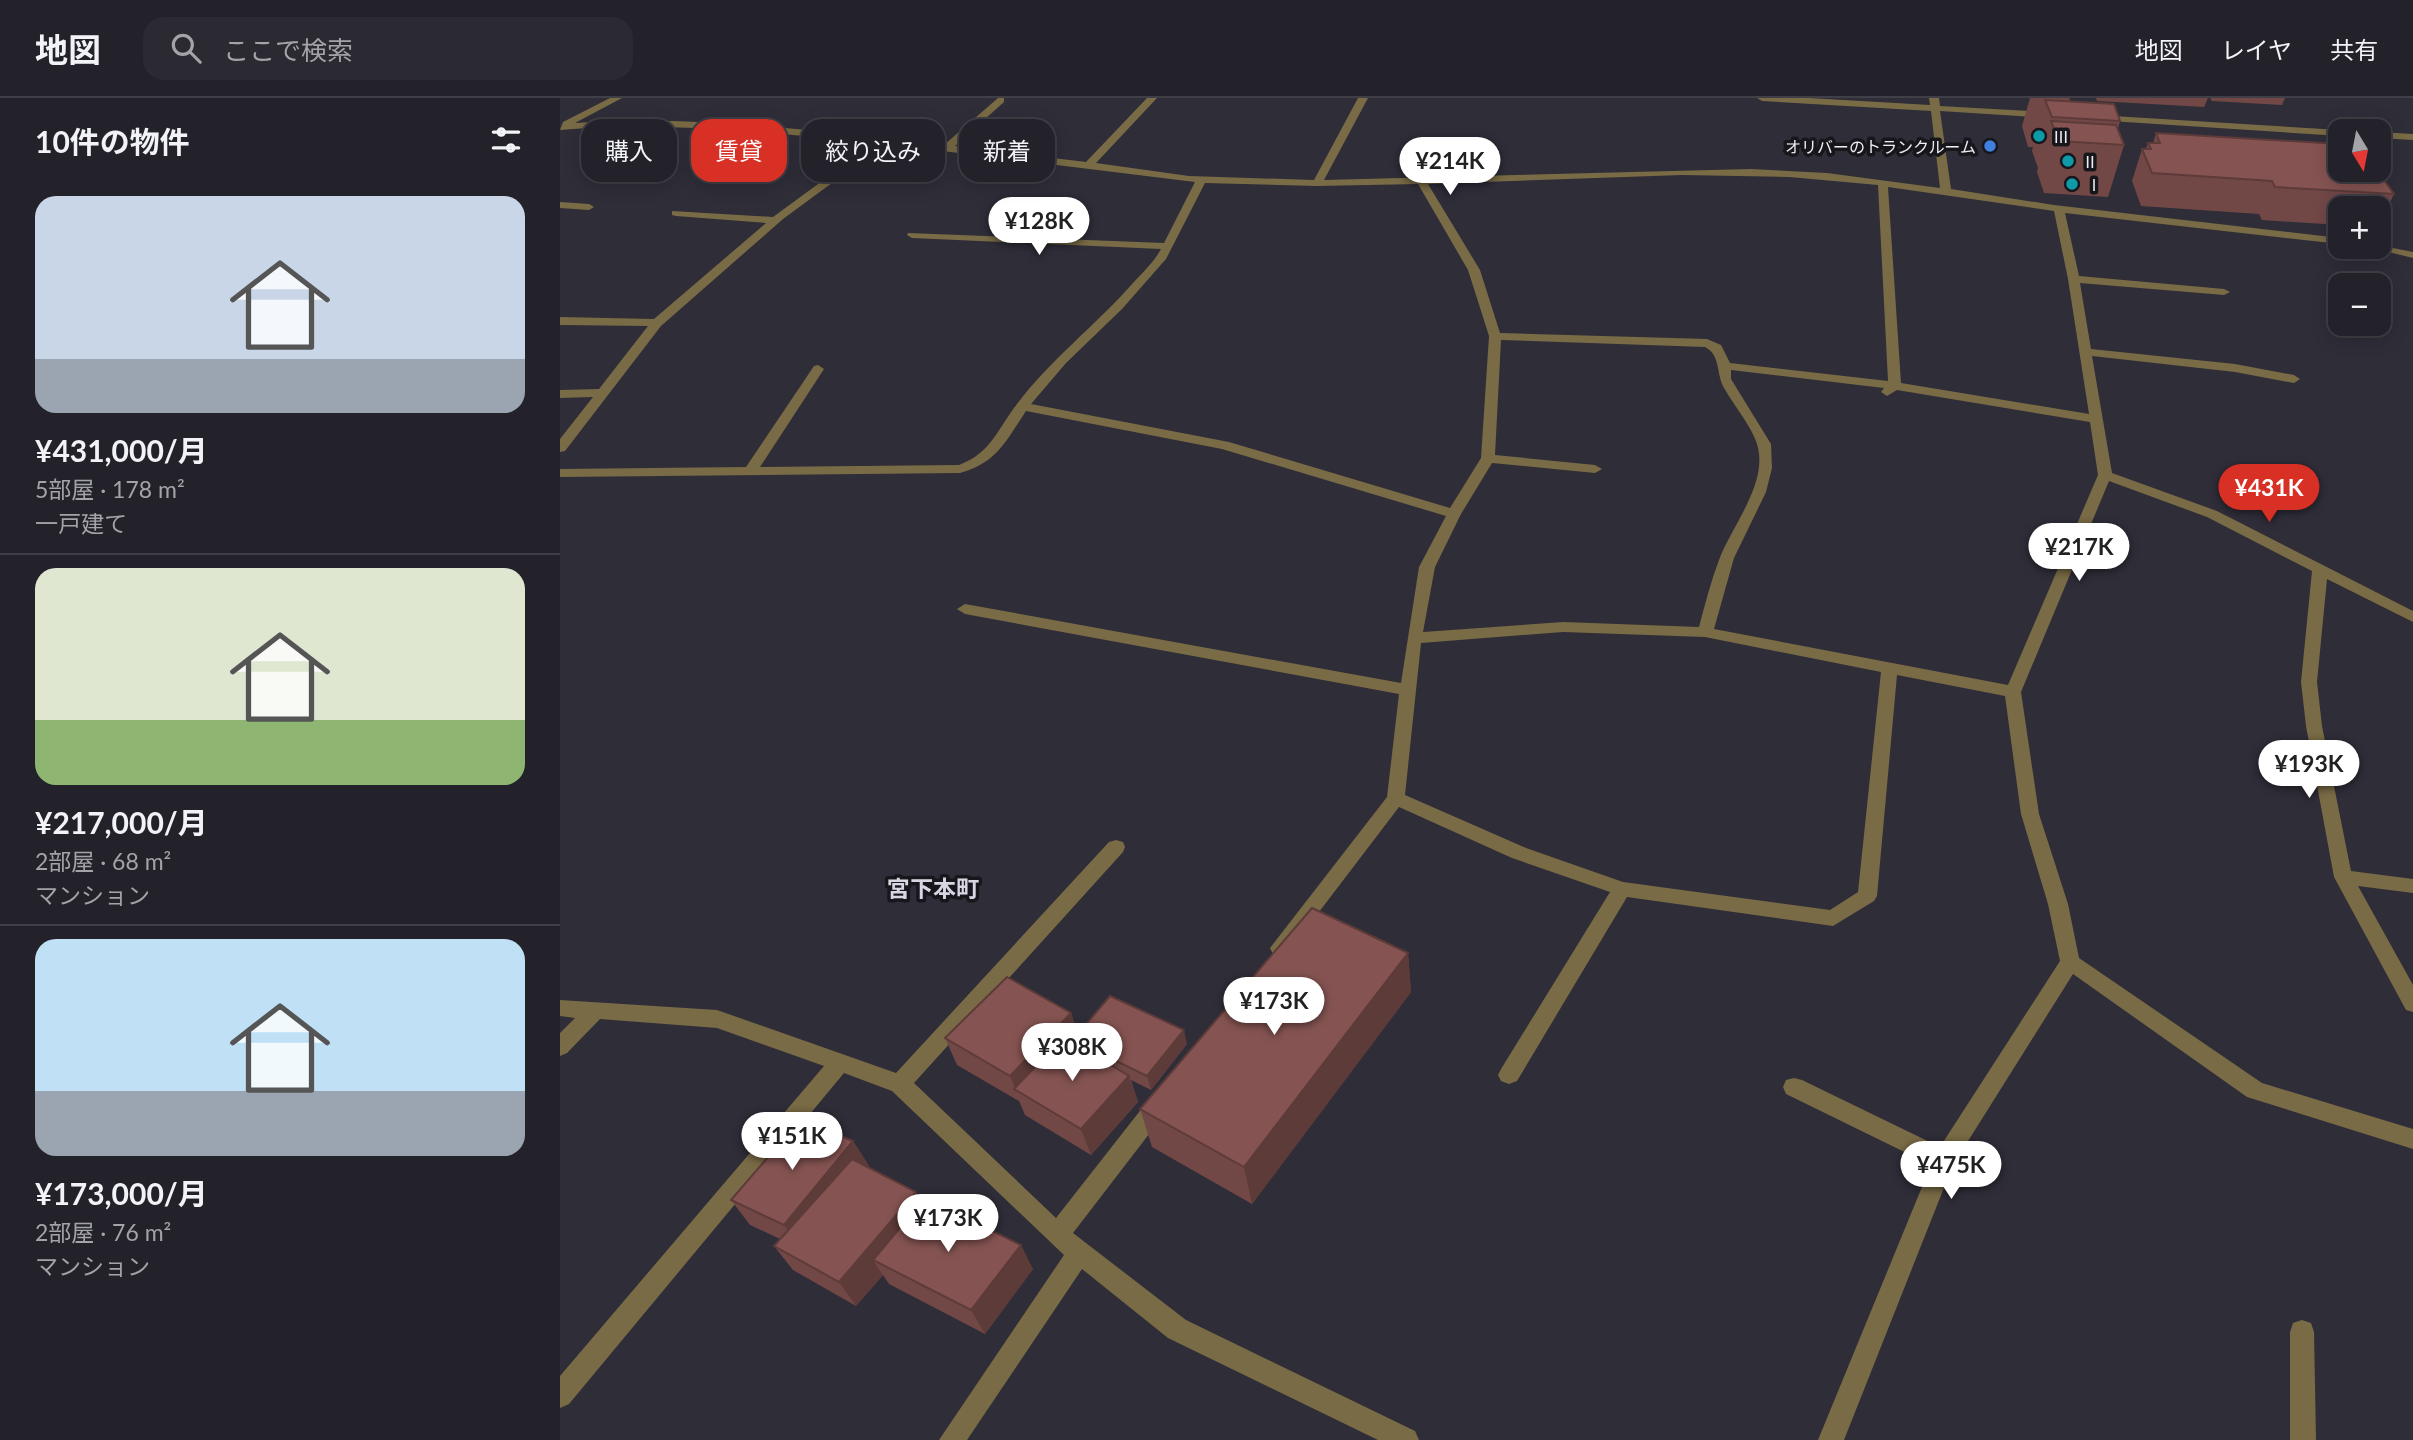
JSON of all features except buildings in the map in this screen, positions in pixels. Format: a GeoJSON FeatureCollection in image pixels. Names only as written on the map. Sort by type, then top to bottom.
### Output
{"type":"FeatureCollection","features":[{"type":"Feature","properties":{"kind":"street"},"geometry":{"type":"LineString","coordinates":[[560,127],[617,98]]}},
{"type":"Feature","properties":{"kind":"street"},"geometry":{"type":"LineString","coordinates":[[1088,165],[1152,98]]}},
{"type":"Feature","properties":{"kind":"street"},"geometry":{"type":"LineString","coordinates":[[1317,183],[1363,98]]}},
{"type":"Feature","properties":{"kind":"street"},"geometry":{"type":"LineString","coordinates":[[1762,98],[1935,103],[2062,116]]}},
{"type":"Feature","properties":{"kind":"street"},"geometry":{"type":"LineString","coordinates":[[947,148],[1001,100]]}},
{"type":"Feature","properties":{"kind":"street"},"geometry":{"type":"LineString","coordinates":[[1935,103],[1946,191]]}},
{"type":"Feature","properties":{"kind":"street"},"geometry":{"type":"LineString","coordinates":[[2090,118],[2328,132]]}},
{"type":"Feature","properties":{"kind":"street"},"geometry":{"type":"LineString","coordinates":[[560,127],[646,125],[801,133]]}},
{"type":"Feature","properties":{"kind":"street"},"geometry":{"type":"LineString","coordinates":[[2391,136],[2413,137]]}},
{"type":"Feature","properties":{"kind":"street"},"geometry":{"type":"LineString","coordinates":[[947,148],[1201,180],[1422,183],[1747,172],[1800,173],[2059,208],[2328,239]]}},
{"type":"Feature","properties":{"kind":"street"},"geometry":{"type":"LineString","coordinates":[[560,473],[960,469],[977,463],[991,453],[1022,407],[1062,360],[1118,307],[1162,257],[1201,180]]}},
{"type":"Feature","properties":{"kind":"street"},"geometry":{"type":"LineString","coordinates":[[560,448],[657,323],[776,220],[827,182]]}},
{"type":"Feature","properties":{"kind":"street"},"geometry":{"type":"LineString","coordinates":[[1269,962],[1396,798],[1407,690],[1427,567],[1454,514],[1488,458],[1495,336],[1474,270],[1422,183]]}},
{"type":"Feature","properties":{"kind":"street"},"geometry":{"type":"LineString","coordinates":[[1883,183],[1895,386]]}},
{"type":"Feature","properties":{"kind":"street"},"geometry":{"type":"LineString","coordinates":[[560,205],[589,207]]}},
{"type":"Feature","properties":{"kind":"street"},"geometry":{"type":"LineString","coordinates":[[2059,208],[2074,279],[2105,475],[2013,692],[2030,814],[2058,904],[2070,962],[2255,1090],[2413,1139]]}},
{"type":"Feature","properties":{"kind":"street"},"geometry":{"type":"LineString","coordinates":[[676,213],[776,220]]}},
{"type":"Feature","properties":{"kind":"street"},"geometry":{"type":"LineString","coordinates":[[912,235],[1168,246]]}},
{"type":"Feature","properties":{"kind":"street"},"geometry":{"type":"LineString","coordinates":[[2391,250],[2413,255]]}},
{"type":"Feature","properties":{"kind":"street"},"geometry":{"type":"LineString","coordinates":[[2074,279],[2224,292]]}},
{"type":"Feature","properties":{"kind":"street"},"geometry":{"type":"LineString","coordinates":[[560,321],[657,323]]}},
{"type":"Feature","properties":{"kind":"street"},"geometry":{"type":"LineString","coordinates":[[1495,336],[1707,344],[1717,348],[1725,366],[1725,379],[1764,444],[1765,468],[1759,492],[1727,558],[1705,632]]}},
{"type":"Feature","properties":{"kind":"street"},"geometry":{"type":"LineString","coordinates":[[2086,352],[2235,368],[2294,379]]}},
{"type":"Feature","properties":{"kind":"street"},"geometry":{"type":"LineString","coordinates":[[1725,366],[1895,386],[2098,419]]}},
{"type":"Feature","properties":{"kind":"street"},"geometry":{"type":"LineString","coordinates":[[752,469],[818,369]]}},
{"type":"Feature","properties":{"kind":"street"},"geometry":{"type":"LineString","coordinates":[[1883,395],[1895,386]]}},
{"type":"Feature","properties":{"kind":"street"},"geometry":{"type":"LineString","coordinates":[[560,394],[604,393]]}},
{"type":"Feature","properties":{"kind":"street"},"geometry":{"type":"LineString","coordinates":[[1022,407],[1224,445],[1454,514]]}},
{"type":"Feature","properties":{"kind":"street"},"geometry":{"type":"LineString","coordinates":[[1488,458],[1595,469]]}},
{"type":"Feature","properties":{"kind":"street"},"geometry":{"type":"LineString","coordinates":[[2105,475],[2212,514],[2413,617]]}},
{"type":"Feature","properties":{"kind":"street"},"geometry":{"type":"LineString","coordinates":[[2320,571],[2309,682],[2314,726],[2343,877],[2413,1004]]}},
{"type":"Feature","properties":{"kind":"street"},"geometry":{"type":"LineString","coordinates":[[965,609],[1407,690]]}},
{"type":"Feature","properties":{"kind":"street"},"geometry":{"type":"LineString","coordinates":[[1414,638],[1563,627],[1705,632],[2013,692]]}},
{"type":"Feature","properties":{"kind":"street"},"geometry":{"type":"LineString","coordinates":[[1396,798],[1519,853],[1622,889],[1833,918],[1867,896],[1889,668]]}},
{"type":"Feature","properties":{"kind":"street"},"geometry":{"type":"LineString","coordinates":[[900,1084],[1116,847]]}},
{"type":"Feature","properties":{"kind":"street"},"geometry":{"type":"LineString","coordinates":[[2343,877],[2413,886]]}},
{"type":"Feature","properties":{"kind":"street"},"geometry":{"type":"LineString","coordinates":[[1509,1075],[1622,889]]}},
{"type":"Feature","properties":{"kind":"street"},"geometry":{"type":"LineString","coordinates":[[1831,1440],[1944,1160],[2070,962]]}},
{"type":"Feature","properties":{"kind":"street"},"geometry":{"type":"LineString","coordinates":[[560,1009],[717,1018],[900,1084],[1057,1235],[1177,1329],[1406,1440]]}},
{"type":"Feature","properties":{"kind":"street"},"geometry":{"type":"LineString","coordinates":[[560,1047],[595,1011]]}},
{"type":"Feature","properties":{"kind":"street"},"geometry":{"type":"LineString","coordinates":[[560,1395],[841,1062]]}},
{"type":"Feature","properties":{"kind":"street"},"geometry":{"type":"LineString","coordinates":[[1794,1087],[1944,1160]]}},
{"type":"Feature","properties":{"kind":"street"},"geometry":{"type":"LineString","coordinates":[[1057,1235],[1167,1093]]}},
{"type":"Feature","properties":{"kind":"street"},"geometry":{"type":"LineString","coordinates":[[952,1440],[1080,1254]]}},
{"type":"Feature","properties":{"kind":"street"},"geometry":{"type":"LineString","coordinates":[[2302,1332],[2303,1440]]}},
{"type":"Feature","properties":{"kind":"place","name":"Ⅲ"},"geometry":{"type":"Point","coordinates":[2039,136]}},
{"type":"Feature","properties":{"kind":"place","name":"オリバーのトランクルーム"},"geometry":{"type":"Point","coordinates":[1990,146]}},
{"type":"Feature","properties":{"kind":"place","name":"Ⅱ"},"geometry":{"type":"Point","coordinates":[2068,161]}},
{"type":"Feature","properties":{"kind":"place","name":"Ⅰ"},"geometry":{"type":"Point","coordinates":[2072,184]}},
{"type":"Feature","properties":{"kind":"district","name":"宮下本町"},"geometry":{"type":"Point","coordinates":[933,888]}}]}
